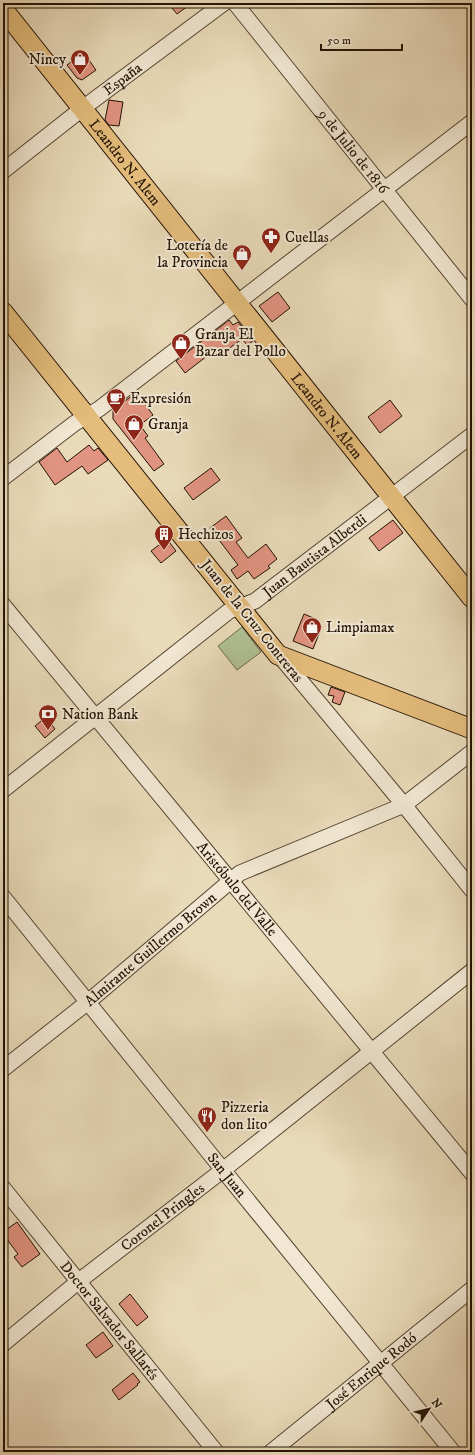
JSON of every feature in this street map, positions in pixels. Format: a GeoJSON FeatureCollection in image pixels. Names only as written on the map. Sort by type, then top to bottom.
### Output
{"type":"FeatureCollection","features":[{"type":"Feature","properties":{"kind":"main road","name":"Leandro N. Alem"},"geometry":{"type":"LineString","coordinates":[[3,9],[472,598]]}},
{"type":"Feature","properties":{"kind":"main road","name":"Juan de la Cruz Contreras"},"geometry":{"type":"LineString","coordinates":[[3,312],[278,655]]}},
{"type":"Feature","properties":{"kind":"main road"},"geometry":{"type":"LineString","coordinates":[[278,655],[472,729]]}},
{"type":"Feature","properties":{"kind":"street","name":"España"},"geometry":{"type":"LineString","coordinates":[[3,172],[83,108],[224,3]]}},
{"type":"Feature","properties":{"kind":"street","name":"9 de Julio de 1816"},"geometry":{"type":"LineString","coordinates":[[235,3],[472,299]]}},
{"type":"Feature","properties":{"kind":"street"},"geometry":{"type":"LineString","coordinates":[[3,478],[87,416],[99,409],[472,122]]}},
{"type":"Feature","properties":{"kind":"street","name":"Juan Bautista Alberdi"},"geometry":{"type":"LineString","coordinates":[[3,790],[229,611],[255,601],[472,435]]}},
{"type":"Feature","properties":{"kind":"street","name":"Aristóbulo del Valle"},"geometry":{"type":"LineString","coordinates":[[3,605],[94,718],[373,1051],[472,1173]]}},
{"type":"Feature","properties":{"kind":"street","name":"Juan de la Cruz Contreras"},"geometry":{"type":"LineString","coordinates":[[278,655],[404,805],[472,890]]}},
{"type":"Feature","properties":{"kind":"street","name":"Almirante Guillermo Brown"},"geometry":{"type":"LineString","coordinates":[[3,1069],[88,1002],[230,880],[249,869],[404,805],[472,752]]}},
{"type":"Feature","properties":{"kind":"street","name":"San Juan"},"geometry":{"type":"LineString","coordinates":[[3,897],[380,1364],[453,1452]]}},
{"type":"Feature","properties":{"kind":"street","name":"Coronel Pringles"},"geometry":{"type":"LineString","coordinates":[[3,1344],[79,1281],[223,1170],[472,971]]}},
{"type":"Feature","properties":{"kind":"street","name":"Doctor Salvador Sallarés"},"geometry":{"type":"LineString","coordinates":[[3,1188],[216,1452]]}},
{"type":"Feature","properties":{"kind":"street","name":"José Enrique Rodó"},"geometry":{"type":"LineString","coordinates":[[271,1452],[472,1289]]}},
{"type":"Feature","properties":{"kind":"green space"},"geometry":{"type":"Polygon","coordinates":[[[242,627],[261,652],[237,670],[218,646],[242,627]]]}},
{"type":"Feature","properties":{"kind":"building"},"geometry":{"type":"Polygon","coordinates":[[[168,3],[192,3],[177,14],[168,3]]]}},
{"type":"Feature","properties":{"kind":"building"},"geometry":{"type":"Polygon","coordinates":[[[84,53],[96,70],[82,80],[77,78],[67,65],[84,53]]]}},
{"type":"Feature","properties":{"kind":"building"},"geometry":{"type":"Polygon","coordinates":[[[109,100],[123,102],[119,126],[109,125],[105,120],[109,100]]]}},
{"type":"Feature","properties":{"kind":"building"},"geometry":{"type":"Polygon","coordinates":[[[278,292],[290,308],[272,322],[259,306],[278,292]]]}},
{"type":"Feature","properties":{"kind":"building"},"geometry":{"type":"Polygon","coordinates":[[[229,320],[233,325],[238,322],[253,341],[247,345],[242,339],[220,355],[216,349],[185,373],[176,361],[229,320]]]}},
{"type":"Feature","properties":{"kind":"building"},"geometry":{"type":"Polygon","coordinates":[[[133,395],[141,401],[142,400],[153,415],[140,425],[148,436],[145,438],[164,464],[154,471],[113,419],[113,410],[133,395]]]}},
{"type":"Feature","properties":{"kind":"building"},"geometry":{"type":"Polygon","coordinates":[[[390,400],[402,416],[380,433],[368,417],[390,400]]]}},
{"type":"Feature","properties":{"kind":"building"},"geometry":{"type":"Polygon","coordinates":[[[89,445],[94,451],[98,448],[108,460],[88,474],[82,466],[55,485],[39,462],[57,448],[67,462],[89,445]]]}},
{"type":"Feature","properties":{"kind":"building"},"geometry":{"type":"Polygon","coordinates":[[[211,468],[220,480],[193,500],[184,488],[211,468]]]}},
{"type":"Feature","properties":{"kind":"building"},"geometry":{"type":"Polygon","coordinates":[[[226,516],[242,538],[236,542],[248,558],[266,544],[277,559],[268,566],[270,568],[254,579],[248,571],[237,579],[231,570],[238,565],[210,528],[226,516]]]}},
{"type":"Feature","properties":{"kind":"building"},"geometry":{"type":"Polygon","coordinates":[[[393,520],[403,533],[379,551],[369,538],[393,520]]]}},
{"type":"Feature","properties":{"kind":"building","name":"Hechizos"},"geometry":{"type":"Polygon","coordinates":[[[167,539],[176,551],[161,563],[151,551],[167,539]]]}},
{"type":"Feature","properties":{"kind":"building"},"geometry":{"type":"Polygon","coordinates":[[[304,614],[318,620],[315,629],[320,631],[313,649],[293,641],[304,614]]]}},
{"type":"Feature","properties":{"kind":"building"},"geometry":{"type":"Polygon","coordinates":[[[331,687],[345,692],[340,705],[332,702],[334,696],[328,695],[331,687]]]}},
{"type":"Feature","properties":{"kind":"building"},"geometry":{"type":"Polygon","coordinates":[[[46,717],[55,729],[45,738],[35,726],[46,717]]]}},
{"type":"Feature","properties":{"kind":"building"},"geometry":{"type":"Polygon","coordinates":[[[17,1222],[40,1254],[22,1267],[14,1257],[18,1254],[3,1234],[3,1232],[17,1222]]]}},
{"type":"Feature","properties":{"kind":"building"},"geometry":{"type":"Polygon","coordinates":[[[130,1294],[148,1317],[137,1326],[119,1304],[130,1294]]]}},
{"type":"Feature","properties":{"kind":"building"},"geometry":{"type":"Polygon","coordinates":[[[103,1332],[113,1346],[96,1358],[86,1345],[103,1332]]]}},
{"type":"Feature","properties":{"kind":"building"},"geometry":{"type":"Polygon","coordinates":[[[133,1373],[140,1382],[119,1400],[112,1390],[133,1373]]]}},
{"type":"Feature","properties":{"kind":"place","name":"Nincy"},"geometry":{"type":"Point","coordinates":[80,76]}},
{"type":"Feature","properties":{"kind":"place","name":"Cuellas"},"geometry":{"type":"Point","coordinates":[271,254]}},
{"type":"Feature","properties":{"kind":"place","name":"Lotería de la Provincia"},"geometry":{"type":"Point","coordinates":[242,271]}},
{"type":"Feature","properties":{"kind":"place","name":"Granja El Bazar del Pollo"},"geometry":{"type":"Point","coordinates":[181,360]}},
{"type":"Feature","properties":{"kind":"place","name":"Expresión"},"geometry":{"type":"Point","coordinates":[116,415]}},
{"type":"Feature","properties":{"kind":"place","name":"Granja"},"geometry":{"type":"Point","coordinates":[134,441]}},
{"type":"Feature","properties":{"kind":"place","name":"Hechizos"},"geometry":{"type":"Point","coordinates":[164,551]}},
{"type":"Feature","properties":{"kind":"place","name":"Limpiamax"},"geometry":{"type":"Point","coordinates":[312,644]}},
{"type":"Feature","properties":{"kind":"place","name":"Nation Bank"},"geometry":{"type":"Point","coordinates":[48,731]}},
{"type":"Feature","properties":{"kind":"place","name":"Pizzeria don lito"},"geometry":{"type":"Point","coordinates":[207,1133]}}]}
